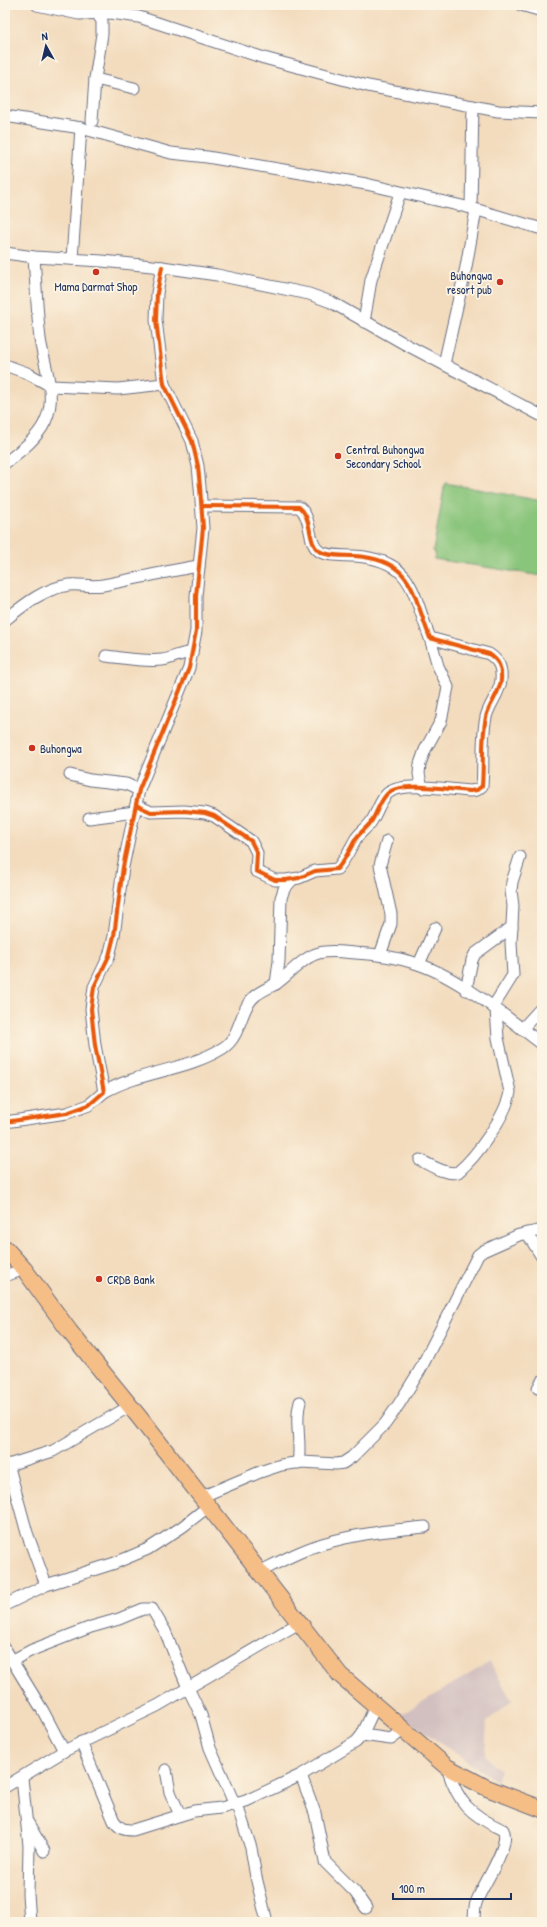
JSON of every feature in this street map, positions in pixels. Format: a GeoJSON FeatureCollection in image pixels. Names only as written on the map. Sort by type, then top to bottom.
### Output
{"type":"FeatureCollection","features":[{"type":"Feature","properties":{"kind":"highway"},"geometry":{"type":"LineString","coordinates":[[5,1248],[24,1269],[70,1332],[130,1406],[340,1675],[375,1707],[447,1767],[487,1788],[542,1809]]}},
{"type":"Feature","properties":{"kind":"street"},"geometry":{"type":"LineString","coordinates":[[37,5],[79,14],[98,15],[111,13],[139,16],[264,58],[368,86],[498,111],[542,113]]}},
{"type":"Feature","properties":{"kind":"street"},"geometry":{"type":"LineString","coordinates":[[521,5],[542,11]]}},
{"type":"Feature","properties":{"kind":"street"},"geometry":{"type":"LineString","coordinates":[[92,121],[95,79],[102,34],[102,21],[98,15]]}},
{"type":"Feature","properties":{"kind":"street"},"geometry":{"type":"LineString","coordinates":[[95,79],[134,88]]}},
{"type":"Feature","properties":{"kind":"street"},"geometry":{"type":"LineString","coordinates":[[444,364],[466,267],[474,209],[473,106]]}},
{"type":"Feature","properties":{"kind":"street"},"geometry":{"type":"LineString","coordinates":[[5,116],[81,128],[171,153],[207,157],[351,182],[474,209],[542,229]]}},
{"type":"Feature","properties":{"kind":"street"},"geometry":{"type":"LineString","coordinates":[[72,259],[81,128]]}},
{"type":"Feature","properties":{"kind":"street"},"geometry":{"type":"LineString","coordinates":[[364,322],[371,280],[400,193]]}},
{"type":"Feature","properties":{"kind":"street"},"geometry":{"type":"LineString","coordinates":[[5,253],[34,257],[162,267],[217,275],[309,294],[331,302],[364,322],[542,416]]}},
{"type":"Feature","properties":{"kind":"street"},"geometry":{"type":"LineString","coordinates":[[5,463],[40,431],[46,421],[51,386],[40,338],[34,257]]}},
{"type":"Feature","properties":{"kind":"street"},"geometry":{"type":"LineString","coordinates":[[104,1092],[95,1045],[91,1009],[94,987],[109,956],[114,936],[123,867],[139,790],[181,690],[192,653],[196,631],[196,596],[202,528],[202,506],[198,466],[192,441],[164,384],[156,320],[157,293],[162,267]]}},
{"type":"Feature","properties":{"kind":"street"},"geometry":{"type":"LineString","coordinates":[[5,365],[27,373],[51,386],[118,389],[164,384]]}},
{"type":"Feature","properties":{"kind":"street"},"geometry":{"type":"LineString","coordinates":[[202,506],[299,507],[305,512],[308,518],[314,544],[318,550],[325,553],[374,557],[387,562],[411,584],[438,666],[448,687],[441,721],[425,750],[420,764],[422,788]]}},
{"type":"Feature","properties":{"kind":"street"},"geometry":{"type":"LineString","coordinates":[[5,620],[36,596],[52,589],[70,585],[102,586],[164,571],[199,566]]}},
{"type":"Feature","properties":{"kind":"street"},"geometry":{"type":"LineString","coordinates":[[89,818],[136,808],[152,812],[184,811],[205,813],[214,816],[251,841],[257,853],[255,866],[256,871],[275,880],[292,880],[316,871],[337,869],[344,862],[355,840],[370,823],[388,793],[397,788],[470,791],[477,790],[482,786],[482,754],[485,722],[487,712],[501,681],[500,664],[489,654],[430,638]]}},
{"type":"Feature","properties":{"kind":"street"},"geometry":{"type":"LineString","coordinates":[[106,656],[150,661],[165,660],[184,652],[192,653]]}},
{"type":"Feature","properties":{"kind":"street"},"geometry":{"type":"LineString","coordinates":[[70,774],[90,780],[126,784],[139,790]]}},
{"type":"Feature","properties":{"kind":"street"},"geometry":{"type":"LineString","coordinates":[[380,955],[391,924],[391,914],[380,865],[387,841]]}},
{"type":"Feature","properties":{"kind":"street"},"geometry":{"type":"LineString","coordinates":[[420,1160],[453,1174],[458,1172],[484,1143],[501,1116],[509,1099],[510,1092],[498,1038],[495,1008],[513,975],[512,882],[520,857]]}},
{"type":"Feature","properties":{"kind":"street"},"geometry":{"type":"LineString","coordinates":[[276,984],[279,961],[281,898],[284,889],[292,880]]}},
{"type":"Feature","properties":{"kind":"street"},"geometry":{"type":"LineString","coordinates":[[466,990],[472,960],[475,954],[512,927]]}},
{"type":"Feature","properties":{"kind":"street"},"geometry":{"type":"LineString","coordinates":[[419,964],[435,928]]}},
{"type":"Feature","properties":{"kind":"street"},"geometry":{"type":"LineString","coordinates":[[5,1122],[67,1113],[89,1105],[104,1092],[119,1083],[176,1068],[223,1048],[236,1035],[248,1005],[254,997],[276,984],[318,953],[328,952],[380,955],[419,964],[444,976],[495,1008],[542,1044]]}},
{"type":"Feature","properties":{"kind":"street"},"geometry":{"type":"LineString","coordinates":[[522,1029],[542,1007]]}},
{"type":"Feature","properties":{"kind":"street"},"geometry":{"type":"LineString","coordinates":[[5,1606],[46,1585],[115,1563],[148,1549],[182,1527],[205,1502],[260,1472],[298,1463],[315,1462],[336,1464],[352,1457],[385,1424],[420,1370],[478,1255],[505,1240],[542,1230]]}},
{"type":"Feature","properties":{"kind":"street"},"geometry":{"type":"LineString","coordinates":[[527,1233],[542,1257]]}},
{"type":"Feature","properties":{"kind":"street"},"geometry":{"type":"LineString","coordinates":[[5,1276],[24,1269]]}},
{"type":"Feature","properties":{"kind":"street"},"geometry":{"type":"LineString","coordinates":[[298,1463],[300,1439],[297,1418],[300,1402]]}},
{"type":"Feature","properties":{"kind":"street"},"geometry":{"type":"LineString","coordinates":[[46,1585],[27,1533],[6,1465],[53,1450],[130,1406]]}},
{"type":"Feature","properties":{"kind":"street"},"geometry":{"type":"LineString","coordinates":[[259,1572],[296,1554],[332,1541],[387,1530],[425,1527]]}},
{"type":"Feature","properties":{"kind":"street"},"geometry":{"type":"LineString","coordinates":[[13,1660],[57,1640],[148,1608],[152,1609],[158,1616],[165,1631],[188,1688],[201,1715],[210,1748],[236,1805],[251,1848],[256,1877],[267,1922]]}},
{"type":"Feature","properties":{"kind":"street"},"geometry":{"type":"LineString","coordinates":[[5,1787],[64,1751],[157,1706],[299,1623]]}},
{"type":"Feature","properties":{"kind":"street"},"geometry":{"type":"LineString","coordinates":[[5,1649],[43,1711],[64,1751]]}},
{"type":"Feature","properties":{"kind":"street"},"geometry":{"type":"LineString","coordinates":[[81,1742],[114,1821],[118,1826],[125,1830],[133,1830],[194,1811],[236,1805],[301,1775],[348,1748],[362,1736],[375,1707]]}},
{"type":"Feature","properties":{"kind":"street"},"geometry":{"type":"LineString","coordinates":[[362,1736],[391,1739],[404,1730]]}},
{"type":"Feature","properties":{"kind":"street"},"geometry":{"type":"LineString","coordinates":[[447,1767],[451,1782],[460,1800],[479,1817],[503,1830],[505,1833],[505,1840],[501,1853],[475,1905],[474,1922]]}},
{"type":"Feature","properties":{"kind":"street"},"geometry":{"type":"LineString","coordinates":[[166,1770],[170,1792],[180,1815]]}},
{"type":"Feature","properties":{"kind":"street"},"geometry":{"type":"LineString","coordinates":[[301,1775],[316,1813],[325,1862],[354,1892],[366,1908]]}},
{"type":"Feature","properties":{"kind":"street"},"geometry":{"type":"LineString","coordinates":[[22,1778],[29,1846],[28,1902],[30,1922]]}},
{"type":"Feature","properties":{"kind":"street"},"geometry":{"type":"LineString","coordinates":[[26,1821],[44,1851]]}},
{"type":"Feature","properties":{"kind":"shaded area"},"geometry":{"type":"Polygon","coordinates":[[[490,1662],[512,1701],[487,1721],[485,1756],[500,1770],[496,1781],[400,1715],[490,1662]]]}},
{"type":"Feature","properties":{"kind":"green space"},"geometry":{"type":"Polygon","coordinates":[[[445,483],[542,501],[542,576],[434,559],[435,552],[433,551],[445,483]]]}},
{"type":"Feature","properties":{"kind":"cycle path"},"geometry":{"type":"LineString","coordinates":[[5,1122],[67,1113],[89,1105],[104,1092],[95,1045],[91,1009],[94,987],[109,956],[114,936],[123,867],[139,790],[189,668],[196,631],[196,596],[203,528],[200,487],[198,466],[192,441],[164,384],[156,320],[157,293],[162,267]]}},
{"type":"Feature","properties":{"kind":"cycle path"},"geometry":{"type":"LineString","coordinates":[[136,805],[151,812],[184,811],[205,813],[214,816],[251,841],[257,853],[256,871],[275,880],[286,880],[299,878],[315,871],[337,869],[345,859],[357,838],[371,822],[385,796],[395,789],[416,787],[470,791],[477,790],[482,786],[486,717],[499,689],[501,680],[501,671],[495,659],[489,654],[430,638],[414,593],[400,572],[389,564],[374,559],[355,556],[331,555],[319,551],[313,542],[306,517],[299,507],[202,506]]}},
{"type":"Feature","properties":{"kind":"place","name":"Mama Darmat Shop"},"geometry":{"type":"Point","coordinates":[96,272]}},
{"type":"Feature","properties":{"kind":"place","name":"Buhongwa resort pub"},"geometry":{"type":"Point","coordinates":[500,282]}},
{"type":"Feature","properties":{"kind":"place","name":"Central Buhongwa Secondary School"},"geometry":{"type":"Point","coordinates":[338,456]}},
{"type":"Feature","properties":{"kind":"place","name":"Buhongwa"},"geometry":{"type":"Point","coordinates":[32,748]}},
{"type":"Feature","properties":{"kind":"place","name":"CRDB Bank"},"geometry":{"type":"Point","coordinates":[99,1279]}}]}
